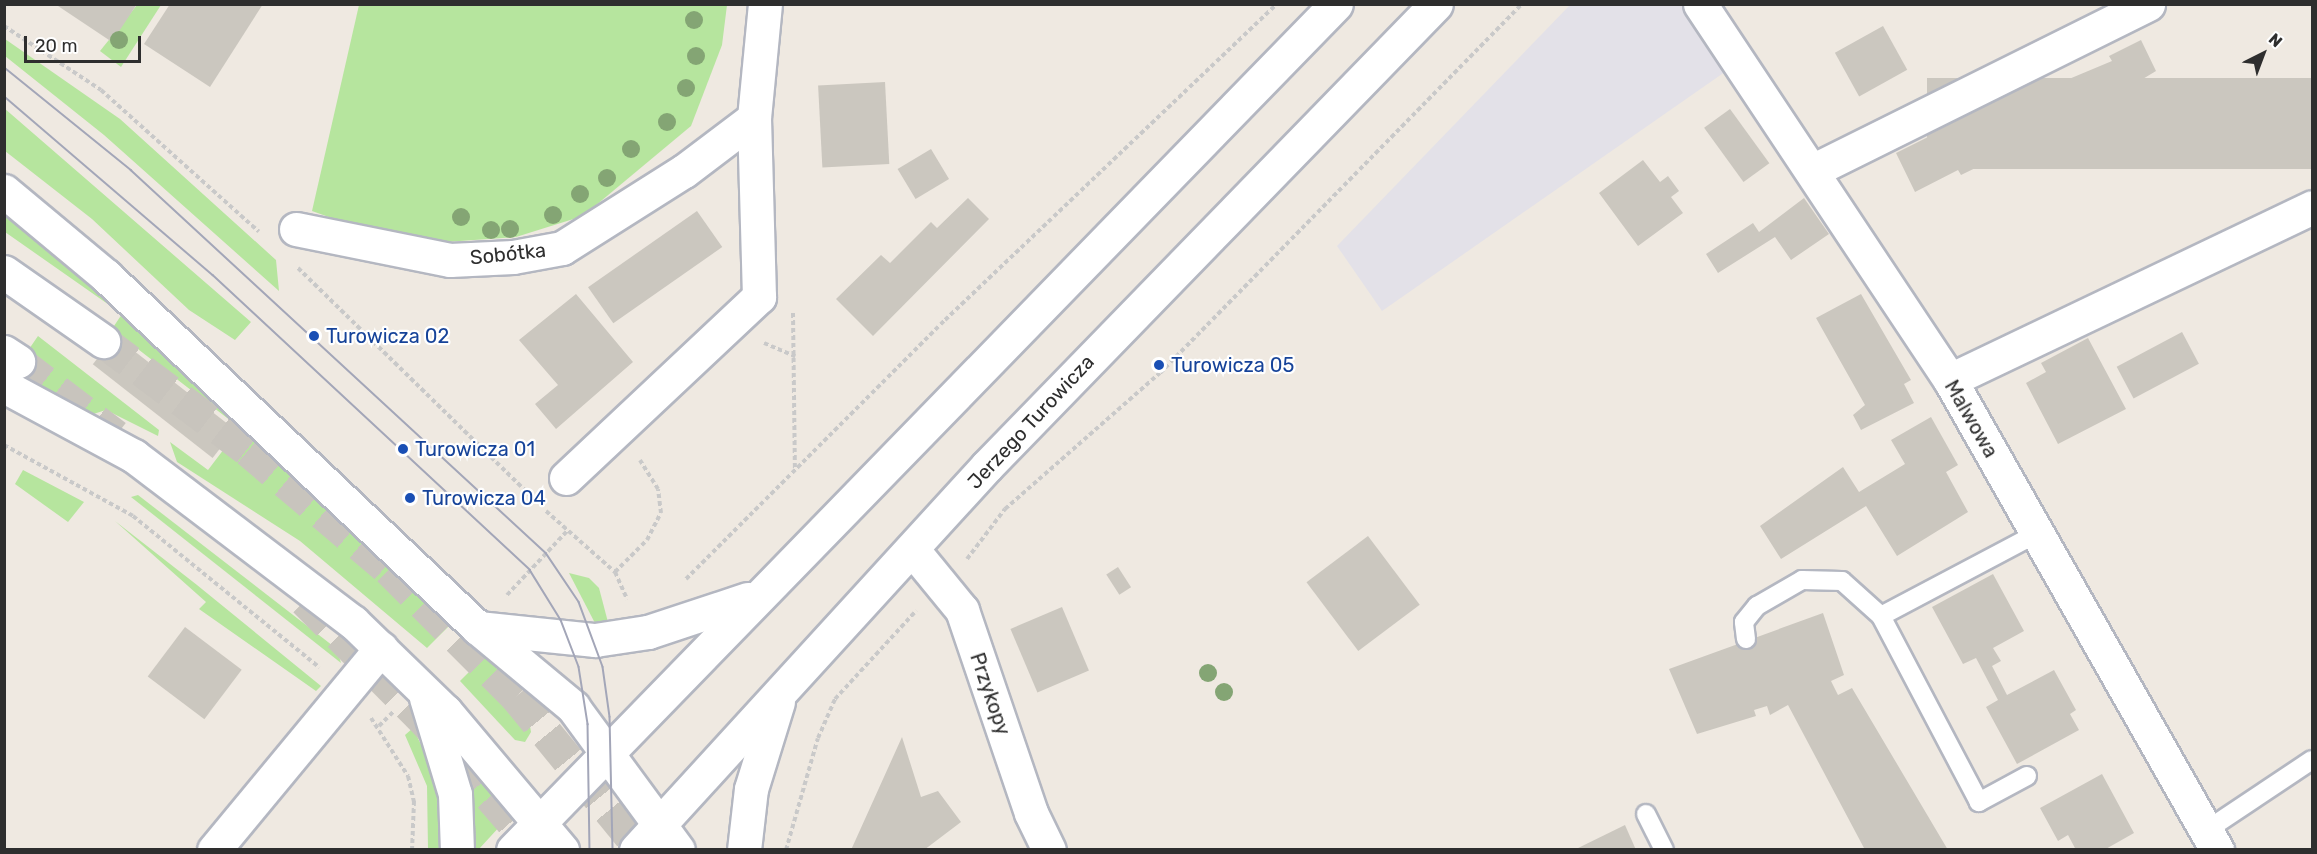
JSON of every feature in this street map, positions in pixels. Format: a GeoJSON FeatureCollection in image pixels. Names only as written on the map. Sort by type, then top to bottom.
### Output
{"type":"FeatureCollection","features":[{"type":"Feature","properties":{"kind":"main road"},"geometry":{"type":"LineString","coordinates":[[566,478],[759,297],[754,118],[765,4]]}},
{"type":"Feature","properties":{"kind":"main road"},"geometry":{"type":"LineString","coordinates":[[513,849],[1336,4]]}},
{"type":"Feature","properties":{"kind":"main road","name":"Jerzego Turowicza"},"geometry":{"type":"LineString","coordinates":[[636,849],[669,837],[782,692],[912,549],[1126,321],[1436,4]]}},
{"type":"Feature","properties":{"kind":"main road","name":"Malwowa"},"geometry":{"type":"LineString","coordinates":[[1700,4],[1814,170],[1950,380],[2212,840]]}},
{"type":"Feature","properties":{"kind":"main road"},"geometry":{"type":"LineString","coordinates":[[1814,170],[2148,4]]}},
{"type":"Feature","properties":{"kind":"main road","name":"Sobótka"},"geometry":{"type":"LineString","coordinates":[[293,244],[450,260],[513,257],[562,248],[684,171],[754,118]]}},
{"type":"Feature","properties":{"kind":"main road"},"geometry":{"type":"LineString","coordinates":[[4,191],[106,276],[478,628],[573,707],[607,750],[669,837]]}},
{"type":"Feature","properties":{"kind":"main road"},"geometry":{"type":"LineString","coordinates":[[1950,380],[2313,207]]}},
{"type":"Feature","properties":{"kind":"main road"},"geometry":{"type":"LineString","coordinates":[[4,272],[103,341]]}},
{"type":"Feature","properties":{"kind":"main road"},"geometry":{"type":"LineString","coordinates":[[9,366],[134,456],[381,648],[409,697],[455,794],[457,849]]}},
{"type":"Feature","properties":{"kind":"main road","name":"Przykopy"},"geometry":{"type":"LineString","coordinates":[[912,549],[962,610],[1031,813],[1049,849]]}},
{"type":"Feature","properties":{"kind":"main road"},"geometry":{"type":"LineString","coordinates":[[478,628],[595,640],[648,632],[758,595]]}},
{"type":"Feature","properties":{"kind":"main road"},"geometry":{"type":"LineString","coordinates":[[214,849],[381,648]]}},
{"type":"Feature","properties":{"kind":"main road"},"geometry":{"type":"LineString","coordinates":[[744,849],[751,789],[782,692]]}},
{"type":"Feature","properties":{"kind":"main road"},"geometry":{"type":"LineString","coordinates":[[409,697],[540,821],[562,849]]}},
{"type":"Feature","properties":{"kind":"lane"},"geometry":{"type":"LineString","coordinates":[[1881,616],[2036,534]]}},
{"type":"Feature","properties":{"kind":"lane"},"geometry":{"type":"LineString","coordinates":[[1746,639],[1744,622],[1757,606],[1802,580],[1842,581],[1881,616],[1979,802],[2027,777]]}},
{"type":"Feature","properties":{"kind":"lane"},"geometry":{"type":"LineString","coordinates":[[2212,840],[2313,760]]}},
{"type":"Feature","properties":{"kind":"lane"},"geometry":{"type":"LineString","coordinates":[[1646,814],[1664,849]]}},
{"type":"Feature","properties":{"kind":"path"},"geometry":{"type":"LineString","coordinates":[[679,586],[795,468],[1277,4]]}},
{"type":"Feature","properties":{"kind":"path"},"geometry":{"type":"LineString","coordinates":[[961,567],[1005,509],[1160,373],[1522,4]]}},
{"type":"Feature","properties":{"kind":"path"},"geometry":{"type":"LineString","coordinates":[[4,26],[140,121],[263,235]]}},
{"type":"Feature","properties":{"kind":"path"},"geometry":{"type":"LineString","coordinates":[[293,244],[458,419]]}},
{"type":"Feature","properties":{"kind":"path"},"geometry":{"type":"LineString","coordinates":[[795,356],[795,468]]}},
{"type":"Feature","properties":{"kind":"path"},"geometry":{"type":"LineString","coordinates":[[4,445],[133,516],[347,690],[379,726],[408,776],[414,801],[412,849]]}},
{"type":"Feature","properties":{"kind":"path"},"geometry":{"type":"LineString","coordinates":[[615,572],[647,540],[661,513],[658,489],[638,451]]}},
{"type":"Feature","properties":{"kind":"path"},"geometry":{"type":"LineString","coordinates":[[501,602],[567,531]]}},
{"type":"Feature","properties":{"kind":"path"},"geometry":{"type":"LineString","coordinates":[[629,605],[639,601]]}},
{"type":"Feature","properties":{"kind":"path"},"geometry":{"type":"LineString","coordinates":[[786,849],[818,738],[835,699],[922,606]]}},
{"type":"Feature","properties":{"kind":"path"},"geometry":{"type":"LineString","coordinates":[[379,726],[409,697]]}},
{"type":"Feature","properties":{"kind":"shaded area"},"geometry":{"type":"Polygon","coordinates":[[[1570,5],[1682,5],[1732,67],[1382,311],[1337,246],[1570,5]]]}},
{"type":"Feature","properties":{"kind":"green space"},"geometry":{"type":"Polygon","coordinates":[[[137,5],[161,5],[121,67],[100,51],[137,5]]]}},
{"type":"Feature","properties":{"kind":"green space"},"geometry":{"type":"Polygon","coordinates":[[[359,5],[727,5],[722,45],[691,126],[583,216],[516,237],[431,243],[365,230],[312,211],[359,5]]]}},
{"type":"Feature","properties":{"kind":"green space"},"geometry":{"type":"Polygon","coordinates":[[[5,39],[120,119],[276,260],[279,291],[104,135],[5,56],[5,39]]]}},
{"type":"Feature","properties":{"kind":"green space"},"geometry":{"type":"Polygon","coordinates":[[[4,108],[251,322],[235,340],[189,310],[92,219],[5,151],[4,108]]]}},
{"type":"Feature","properties":{"kind":"green space"},"geometry":{"type":"Polygon","coordinates":[[[4,206],[16,214],[453,622],[427,648],[300,541],[177,462],[170,442],[208,470],[240,428],[112,329],[122,314],[5,232],[4,206]]]}},
{"type":"Feature","properties":{"kind":"green space"},"geometry":{"type":"Polygon","coordinates":[[[38,336],[159,430],[158,436],[106,410],[87,416],[9,378],[38,336]]]}},
{"type":"Feature","properties":{"kind":"green space"},"geometry":{"type":"Polygon","coordinates":[[[23,470],[84,502],[68,522],[15,484],[23,470]]]}},
{"type":"Feature","properties":{"kind":"green space"},"geometry":{"type":"Polygon","coordinates":[[[138,495],[337,649],[341,663],[131,497],[138,495]]]}},
{"type":"Feature","properties":{"kind":"green space"},"geometry":{"type":"Polygon","coordinates":[[[115,521],[321,686],[316,691],[199,609],[206,602],[115,521]]]}},
{"type":"Feature","properties":{"kind":"green space"},"geometry":{"type":"Polygon","coordinates":[[[569,573],[589,578],[599,588],[609,626],[597,627],[569,573]]]}},
{"type":"Feature","properties":{"kind":"green space"},"geometry":{"type":"Polygon","coordinates":[[[487,654],[528,715],[531,732],[525,742],[515,740],[460,681],[487,654]]]}},
{"type":"Feature","properties":{"kind":"green space"},"geometry":{"type":"Polygon","coordinates":[[[413,728],[437,778],[439,849],[428,849],[427,786],[405,735],[413,728]]]}},
{"type":"Feature","properties":{"kind":"green space"},"geometry":{"type":"Polygon","coordinates":[[[463,756],[512,813],[479,849],[473,849],[474,807],[463,756]]]}},
{"type":"Feature","properties":{"kind":"building"},"geometry":{"type":"Polygon","coordinates":[[[55,4],[137,4],[112,42],[55,4]]]}},
{"type":"Feature","properties":{"kind":"building"},"geometry":{"type":"Polygon","coordinates":[[[170,4],[263,4],[210,87],[144,44],[170,4]]]}},
{"type":"Feature","properties":{"kind":"building"},"geometry":{"type":"Polygon","coordinates":[[[1883,26],[1907,70],[1859,96],[1835,53],[1883,26]]]}},
{"type":"Feature","properties":{"kind":"building"},"geometry":{"type":"Polygon","coordinates":[[[2141,40],[2156,71],[2082,114],[2079,109],[1994,152],[1996,158],[1961,175],[1958,170],[1915,192],[1896,153],[1930,136],[1933,142],[1946,136],[1949,141],[2021,99],[2112,61],[2109,56],[2141,40]]]}},
{"type":"Feature","properties":{"kind":"building"},"geometry":{"type":"Polygon","coordinates":[[[1927,78],[2312,78],[2312,169],[1927,169],[1927,78]]]}},
{"type":"Feature","properties":{"kind":"building"},"geometry":{"type":"Polygon","coordinates":[[[885,82],[889,164],[822,167],[818,86],[885,82]]]}},
{"type":"Feature","properties":{"kind":"building"},"geometry":{"type":"Polygon","coordinates":[[[1730,109],[1769,163],[1743,182],[1704,128],[1730,109]]]}},
{"type":"Feature","properties":{"kind":"building"},"geometry":{"type":"Polygon","coordinates":[[[931,149],[949,179],[916,199],[898,169],[931,149]]]}},
{"type":"Feature","properties":{"kind":"building"},"geometry":{"type":"Polygon","coordinates":[[[1643,160],[1660,182],[1668,176],[1679,191],[1671,197],[1683,213],[1638,246],[1599,193],[1643,160]]]}},
{"type":"Feature","properties":{"kind":"building"},"geometry":{"type":"Polygon","coordinates":[[[968,198],[989,219],[873,336],[836,299],[881,255],[890,263],[931,222],[937,228],[968,198]]]}},
{"type":"Feature","properties":{"kind":"building"},"geometry":{"type":"Polygon","coordinates":[[[1804,198],[1829,234],[1791,260],[1775,237],[1718,273],[1706,254],[1753,223],[1759,232],[1804,198]]]}},
{"type":"Feature","properties":{"kind":"building"},"geometry":{"type":"Polygon","coordinates":[[[697,211],[722,247],[613,323],[588,287],[697,211]]]}},
{"type":"Feature","properties":{"kind":"building"},"geometry":{"type":"Polygon","coordinates":[[[576,294],[633,362],[556,429],[535,404],[558,385],[519,340],[576,294]]]}},
{"type":"Feature","properties":{"kind":"building"},"geometry":{"type":"Polygon","coordinates":[[[1861,294],[1911,380],[1904,384],[1914,403],[1861,430],[1853,415],[1865,405],[1816,318],[1861,294]]]}},
{"type":"Feature","properties":{"kind":"building"},"geometry":{"type":"Polygon","coordinates":[[[2182,332],[2199,364],[2134,399],[2117,367],[2182,332]]]}},
{"type":"Feature","properties":{"kind":"building"},"geometry":{"type":"Polygon","coordinates":[[[115,336],[235,430],[213,458],[93,364],[115,336]]]}},
{"type":"Feature","properties":{"kind":"building"},"geometry":{"type":"Polygon","coordinates":[[[2088,338],[2126,409],[2058,444],[2026,383],[2046,372],[2041,363],[2088,338]]]}},
{"type":"Feature","properties":{"kind":"building"},"geometry":{"type":"Polygon","coordinates":[[[1931,417],[1958,465],[1946,472],[1968,512],[1897,556],[1866,506],[1781,559],[1760,526],[1843,467],[1859,492],[1905,464],[1891,440],[1931,417]]]}},
{"type":"Feature","properties":{"kind":"building"},"geometry":{"type":"Polygon","coordinates":[[[1368,536],[1420,605],[1358,651],[1307,582],[1368,536]]]}},
{"type":"Feature","properties":{"kind":"building"},"geometry":{"type":"Polygon","coordinates":[[[1118,567],[1131,587],[1119,595],[1106,575],[1118,567]]]}},
{"type":"Feature","properties":{"kind":"building"},"geometry":{"type":"Polygon","coordinates":[[[1993,574],[2024,631],[1993,648],[2001,661],[1992,666],[2007,695],[2054,670],[2076,710],[2070,714],[2079,730],[2017,764],[1986,707],[1998,700],[1976,658],[1963,664],[1932,607],[1993,574]]]}},
{"type":"Feature","properties":{"kind":"building"},"geometry":{"type":"Polygon","coordinates":[[[1062,607],[1089,671],[1037,692],[1010,629],[1062,607]]]}},
{"type":"Feature","properties":{"kind":"building"},"geometry":{"type":"Polygon","coordinates":[[[1823,613],[1844,675],[1831,681],[1838,695],[1852,688],[1948,850],[1864,848],[1788,705],[1770,715],[1767,706],[1754,710],[1756,716],[1697,734],[1669,669],[1823,613]]]}},
{"type":"Feature","properties":{"kind":"building"},"geometry":{"type":"Polygon","coordinates":[[[185,627],[242,670],[204,719],[148,677],[185,627]]]}},
{"type":"Feature","properties":{"kind":"building"},"geometry":{"type":"Polygon","coordinates":[[[902,737],[921,797],[938,791],[961,822],[924,850],[851,850],[902,737]]]}},
{"type":"Feature","properties":{"kind":"building"},"geometry":{"type":"Polygon","coordinates":[[[2102,774],[2134,833],[2104,850],[2076,850],[2068,835],[2058,841],[2040,808],[2102,774]]]}},
{"type":"Feature","properties":{"kind":"building"},"geometry":{"type":"Polygon","coordinates":[[[1625,825],[1636,850],[1574,850],[1625,825]]]}},
{"type":"Feature","properties":{"kind":"tunnel"},"geometry":{"type":"LineString","coordinates":[[103,341],[248,450],[389,569],[516,696],[642,850]]}},
{"type":"Feature","properties":{"kind":"tunnel"},"geometry":{"type":"LineString","coordinates":[[18,361],[116,436]]}},
{"type":"Feature","properties":{"kind":"tunnel"},"geometry":{"type":"LineString","coordinates":[[305,600],[426,722],[537,850]]}},
{"type":"Feature","properties":{"kind":"tram line"},"geometry":{"type":"LineString","coordinates":[[4,67],[131,170],[546,553],[579,602],[603,667],[610,717],[613,850]]}},
{"type":"Feature","properties":{"kind":"tram line"},"geometry":{"type":"LineString","coordinates":[[4,96],[213,275],[530,570],[561,620],[579,667],[588,724],[590,850]]}},
{"type":"Feature","properties":{"kind":"place","name":"Turowicza 02"},"geometry":{"type":"Point","coordinates":[314,336]}},
{"type":"Feature","properties":{"kind":"place","name":"Turowicza 05"},"geometry":{"type":"Point","coordinates":[1159,365]}},
{"type":"Feature","properties":{"kind":"place","name":"Turowicza 01"},"geometry":{"type":"Point","coordinates":[403,449]}},
{"type":"Feature","properties":{"kind":"place","name":"Turowicza 04"},"geometry":{"type":"Point","coordinates":[410,498]}}]}
